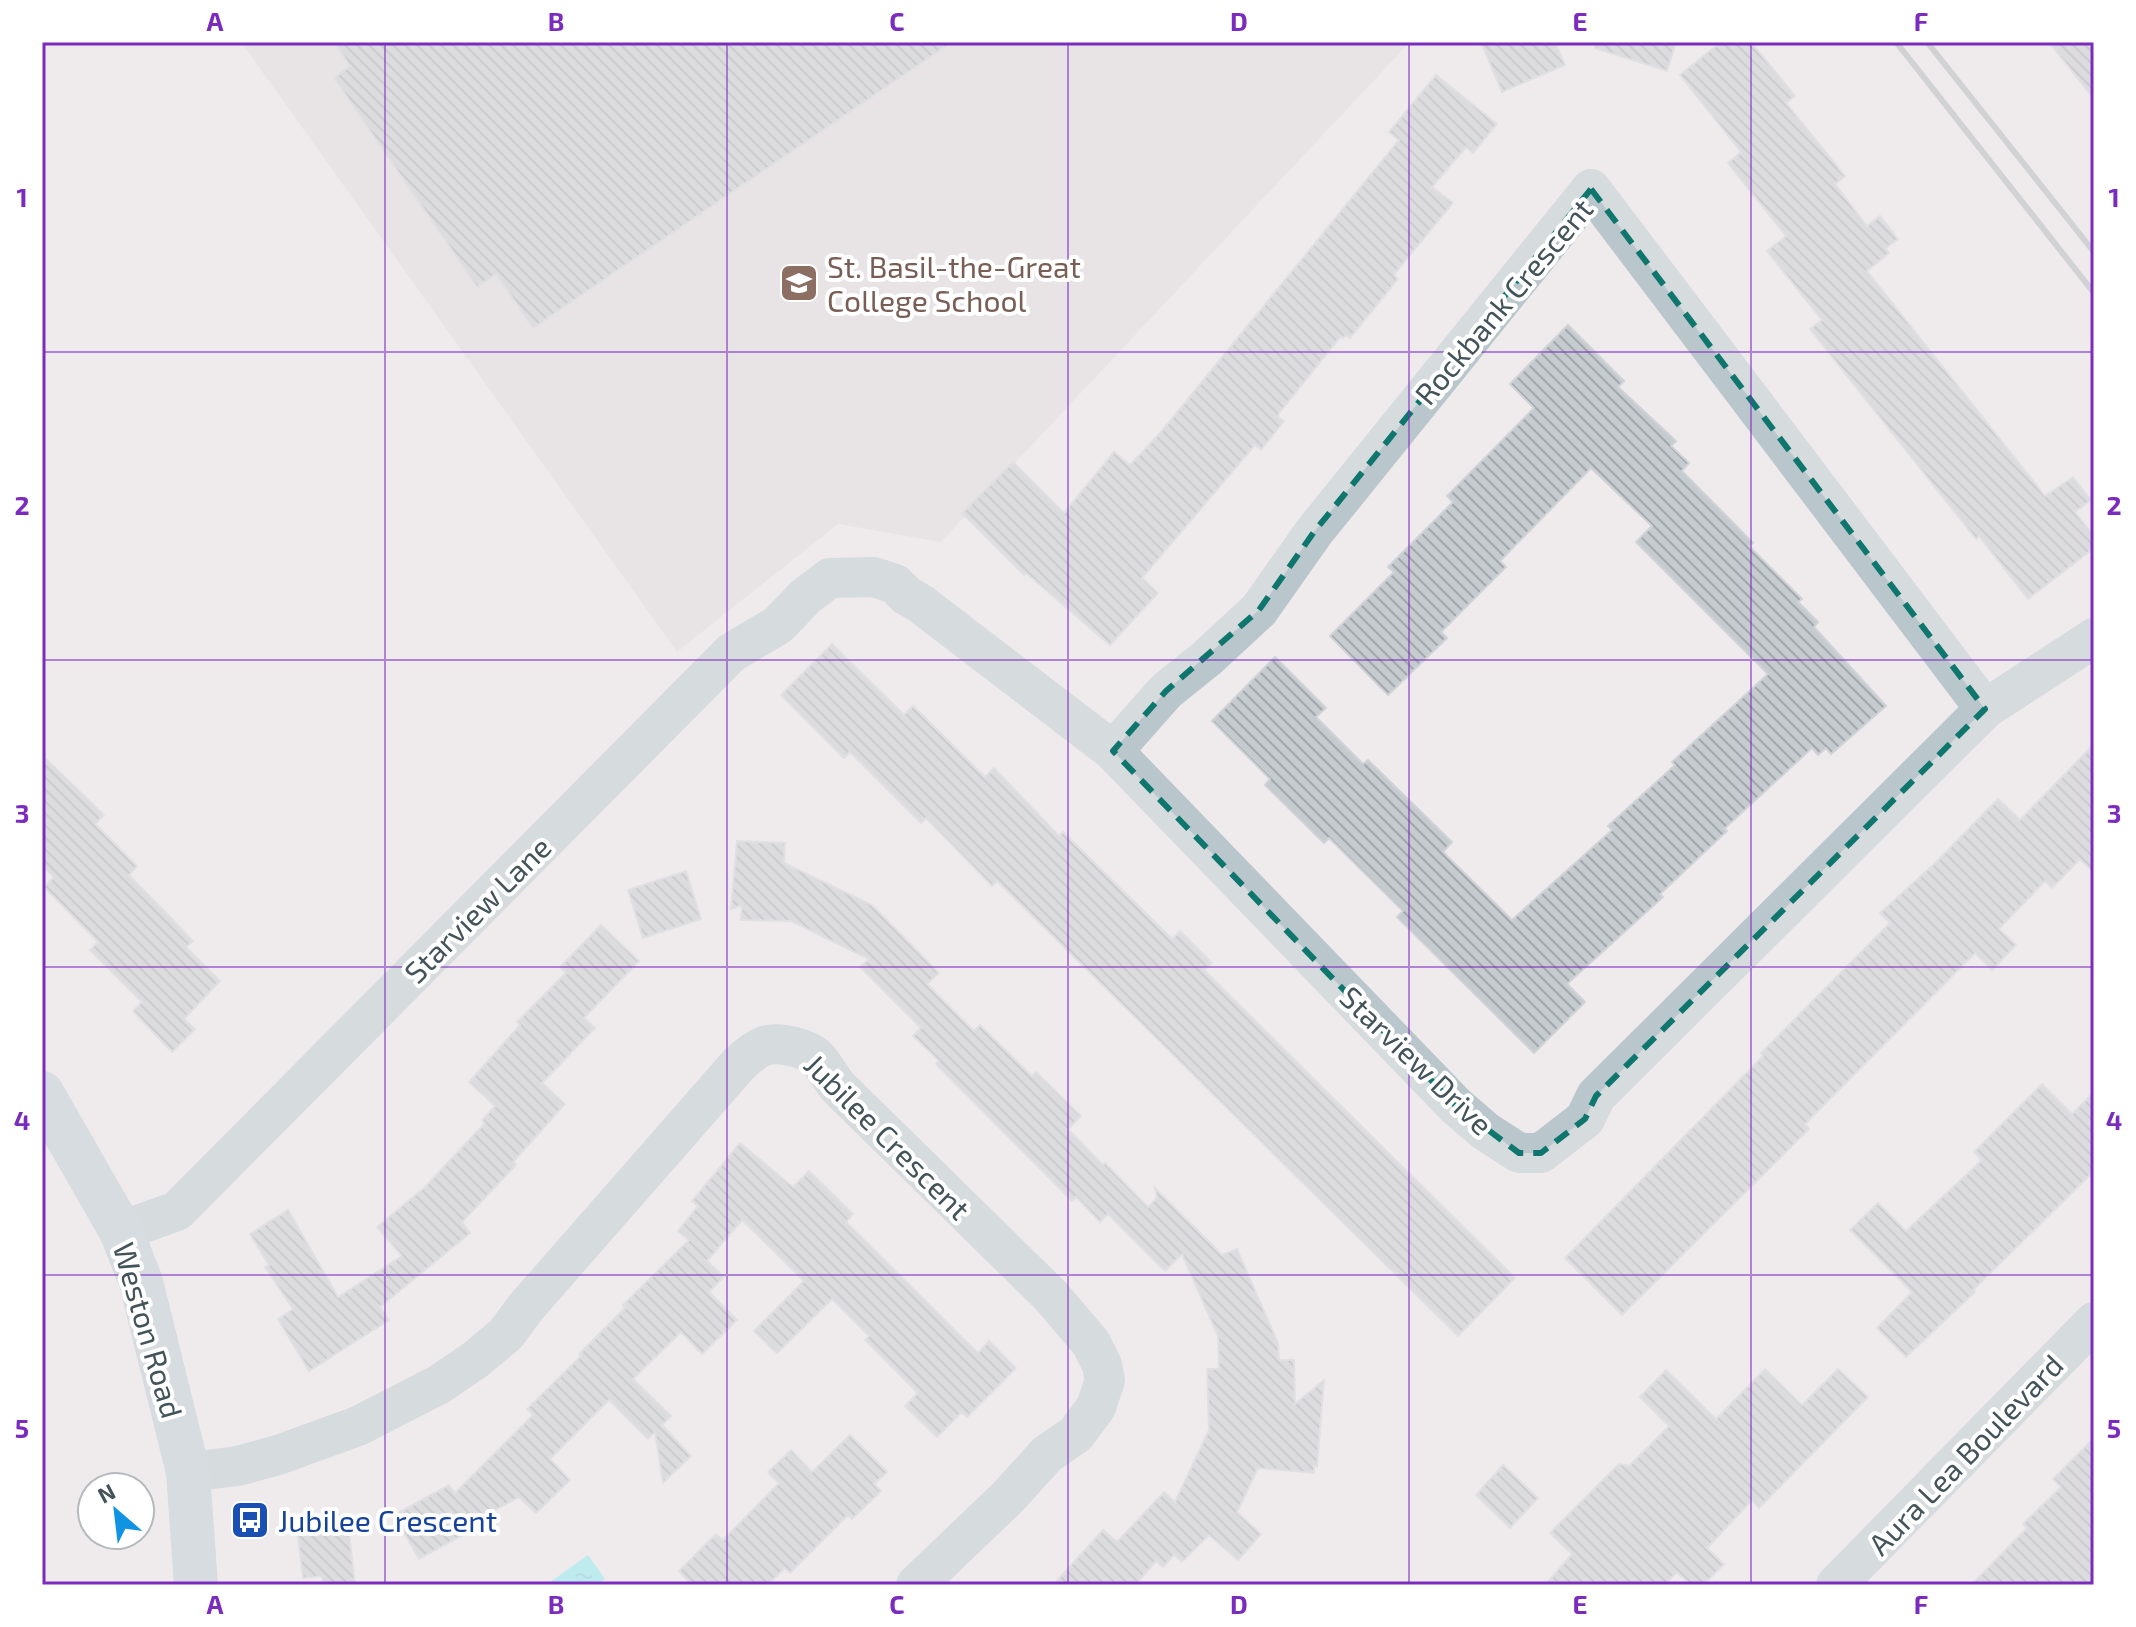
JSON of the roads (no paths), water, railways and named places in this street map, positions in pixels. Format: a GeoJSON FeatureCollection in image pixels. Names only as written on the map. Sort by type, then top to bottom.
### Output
{"type":"FeatureCollection","features":[{"type":"Feature","properties":{"kind":"main road","name":"Weston Road"},"geometry":{"type":"LineString","coordinates":[[42,1093],[121,1231],[141,1282],[188,1472],[196,1585]]}},
{"type":"Feature","properties":{"kind":"street","name":"Rockbank Crescent"},"geometry":{"type":"LineString","coordinates":[[1113,751],[1166,691],[1259,610],[1314,532],[1591,189],[1985,709]]}},
{"type":"Feature","properties":{"kind":"street","name":"Starview Drive"},"geometry":{"type":"LineString","coordinates":[[830,578],[874,577],[895,584],[1113,751],[1456,1106],[1485,1131],[1519,1153],[1541,1153],[1585,1119],[1596,1096],[1985,709],[2094,638]]}},
{"type":"Feature","properties":{"kind":"street","name":"Starview Lane"},"geometry":{"type":"LineString","coordinates":[[121,1231],[177,1211],[731,653],[778,625],[806,596],[830,578]]}},
{"type":"Feature","properties":{"kind":"street","name":"Jubilee Crescent"},"geometry":{"type":"LineString","coordinates":[[188,1472],[238,1466],[358,1426],[438,1385],[475,1360],[506,1334],[706,1099],[749,1054],[766,1045],[795,1047],[818,1058],[838,1087],[1051,1296],[1091,1343],[1102,1365],[1105,1380],[1096,1407],[1076,1434],[1047,1454],[1008,1497],[916,1585]]}},
{"type":"Feature","properties":{"kind":"street","name":"Aura Lea Boulevard"},"geometry":{"type":"LineString","coordinates":[[1836,1585],[2094,1322]]}},
{"type":"Feature","properties":{"kind":"water"},"geometry":{"type":"Polygon","coordinates":[[[588,1555],[605,1579],[596,1585],[546,1585],[588,1555]]]}},
{"type":"Feature","properties":{"kind":"railway"},"geometry":{"type":"LineString","coordinates":[[1896,42],[2094,293]]}},
{"type":"Feature","properties":{"kind":"railway"},"geometry":{"type":"LineString","coordinates":[[1927,42],[2094,252]]}},
{"type":"Feature","properties":{"kind":"place","name":"St. Basil-the-Great College School"},"geometry":{"type":"Point","coordinates":[799,283]}},
{"type":"Feature","properties":{"kind":"place","name":"Jubilee Crescent"},"geometry":{"type":"Point","coordinates":[250,1520]}}]}
